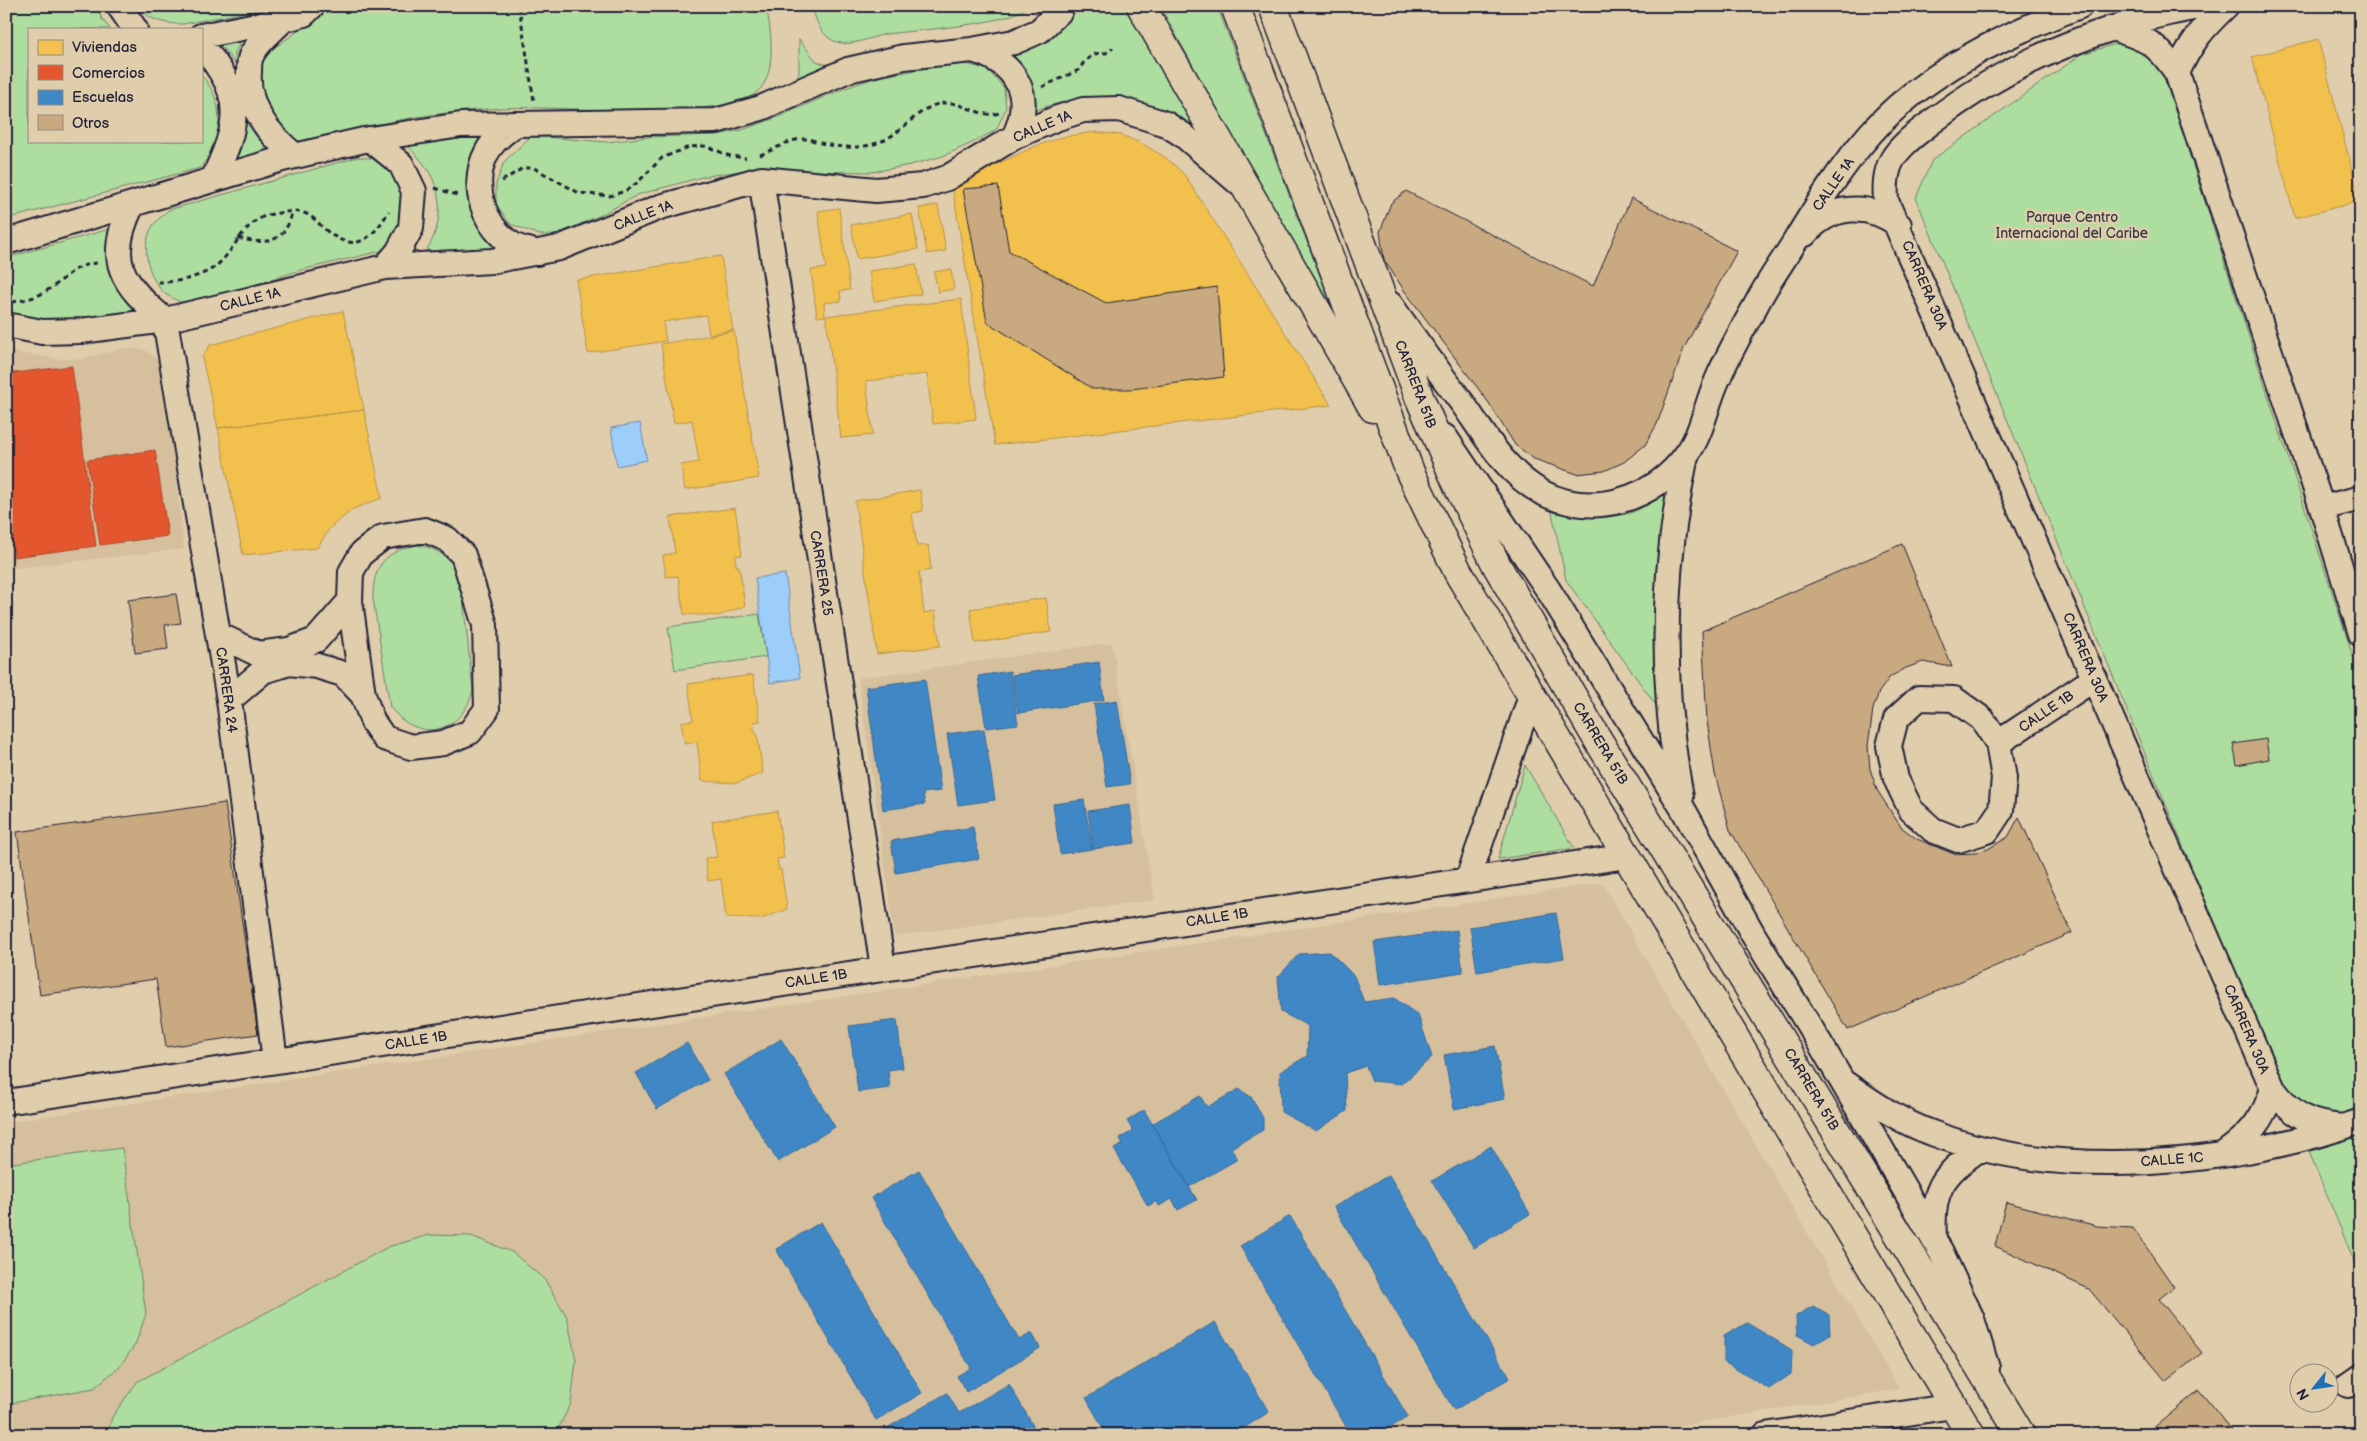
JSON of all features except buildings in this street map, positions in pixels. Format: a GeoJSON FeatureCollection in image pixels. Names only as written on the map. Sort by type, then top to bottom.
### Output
{"type":"FeatureCollection","features":[{"type":"Feature","properties":{"kind":"main road"},"geometry":{"type":"LineString","coordinates":[[1141,6],[1410,472],[1458,572],[1971,1435]]}},
{"type":"Feature","properties":{"kind":"main road"},"geometry":{"type":"LineString","coordinates":[[1235,6],[1410,472]]}},
{"type":"Feature","properties":{"kind":"main road","name":"CARRERA 51B"},"geometry":{"type":"LineString","coordinates":[[1273,6],[1420,399],[1459,488],[1506,582],[1598,738],[2021,1435]]}},
{"type":"Feature","properties":{"kind":"street"},"geometry":{"type":"LineString","coordinates":[[119,6],[134,28]]}},
{"type":"Feature","properties":{"kind":"street"},"geometry":{"type":"LineString","coordinates":[[202,36],[284,20],[304,14],[312,6]]}},
{"type":"Feature","properties":{"kind":"street"},"geometry":{"type":"LineString","coordinates":[[6,242],[295,156],[370,139],[461,125],[716,121],[761,108],[848,70],[904,57],[972,50],[1014,42],[1039,31],[1060,11],[1062,6]]}},
{"type":"Feature","properties":{"kind":"street","name":"CALLE 1A"},"geometry":{"type":"LineString","coordinates":[[1686,455],[1698,435],[1716,382],[1728,356],[1756,304],[1842,169],[1885,118],[1920,89],[1976,53],[2025,28],[2080,6]]}},
{"type":"Feature","properties":{"kind":"street"},"geometry":{"type":"LineString","coordinates":[[2112,28],[2158,15],[2204,6]]}},
{"type":"Feature","properties":{"kind":"street"},"geometry":{"type":"LineString","coordinates":[[2177,73],[2187,50],[2199,32],[2226,6]]}},
{"type":"Feature","properties":{"kind":"street"},"geometry":{"type":"LineString","coordinates":[[213,180],[229,142],[235,121],[240,87],[250,56],[263,39],[284,20]]}},
{"type":"Feature","properties":{"kind":"street"},"geometry":{"type":"LineString","coordinates":[[2112,28],[2143,38],[2163,52],[2177,73],[2322,508],[2361,634]]}},
{"type":"Feature","properties":{"kind":"street","name":"CARRERA 30A"},"geometry":{"type":"LineString","coordinates":[[2112,28],[2036,59],[1988,84],[1942,115],[1899,149],[1886,173],[1886,201],[1899,225],[2272,1088],[2285,1105],[2302,1118],[2322,1125],[2352,1124]]}},
{"type":"Feature","properties":{"kind":"street"},"geometry":{"type":"LineString","coordinates":[[202,50],[210,54],[240,87],[260,120],[279,142],[295,156]]}},
{"type":"Feature","properties":{"kind":"street"},"geometry":{"type":"LineString","coordinates":[[972,50],[990,55],[1005,65],[1017,79],[1022,96],[1023,110],[1014,137]]}},
{"type":"Feature","properties":{"kind":"street","name":"CALLE 1A"},"geometry":{"type":"LineString","coordinates":[[6,325],[42,332],[81,331],[165,320],[385,267],[492,261],[538,253],[559,248],[759,167],[876,190],[923,186],[947,178],[1014,137],[1055,119],[1083,110],[1119,109],[1166,124],[1184,135],[1246,189]]}},
{"type":"Feature","properties":{"kind":"street"},"geometry":{"type":"LineString","coordinates":[[527,124],[499,135],[486,155],[481,176],[481,197],[486,218],[499,234],[516,246],[538,253]]}},
{"type":"Feature","properties":{"kind":"street"},"geometry":{"type":"LineString","coordinates":[[370,139],[401,164],[414,191],[411,228],[398,252],[385,267]]}},
{"type":"Feature","properties":{"kind":"street","name":"CARRERA 25"},"geometry":{"type":"LineString","coordinates":[[759,167],[883,968]]}},
{"type":"Feature","properties":{"kind":"street"},"geometry":{"type":"LineString","coordinates":[[132,205],[118,239],[118,258],[126,280],[142,301],[165,320]]}},
{"type":"Feature","properties":{"kind":"street","name":"CARRERA 30A"},"geometry":{"type":"LineString","coordinates":[[1787,253],[1809,228],[1833,214],[1845,210],[1856,208],[1879,213],[1899,225]]}},
{"type":"Feature","properties":{"kind":"street"},"geometry":{"type":"LineString","coordinates":[[1381,293],[1502,458],[1525,482],[1541,492],[1580,504],[1612,503],[1643,492],[1660,481],[1686,455]]}},
{"type":"Feature","properties":{"kind":"street","name":"CARRERA 24"},"geometry":{"type":"LineString","coordinates":[[165,320],[229,700],[275,1061]]}},
{"type":"Feature","properties":{"kind":"street"},"geometry":{"type":"LineString","coordinates":[[1420,399],[1549,591],[1683,809],[1754,936],[1842,1081],[1934,1240],[1972,1319],[1994,1388]]}},
{"type":"Feature","properties":{"kind":"street"},"geometry":{"type":"LineString","coordinates":[[1683,809],[1669,713],[1666,640],[1670,551],[1686,455]]}},
{"type":"Feature","properties":{"kind":"street"},"geometry":{"type":"LineString","coordinates":[[2322,508],[2361,498]]}},
{"type":"Feature","properties":{"kind":"street"},"geometry":{"type":"LineString","coordinates":[[425,530],[447,539],[463,555],[485,624],[486,709],[470,732],[443,744],[411,747],[384,738],[373,722],[363,695],[350,601],[351,572],[362,553],[383,536],[425,530]]}},
{"type":"Feature","properties":{"kind":"street"},"geometry":{"type":"LineString","coordinates":[[219,635],[258,654],[289,650],[316,640],[350,601]]}},
{"type":"Feature","properties":{"kind":"street"},"geometry":{"type":"LineString","coordinates":[[229,700],[263,671],[289,663],[317,666],[343,674],[363,695]]}},
{"type":"Feature","properties":{"kind":"street","name":"CALLE 1B"},"geometry":{"type":"LineString","coordinates":[[1998,743],[2095,678]]}},
{"type":"Feature","properties":{"kind":"street"},"geometry":{"type":"LineString","coordinates":[[1468,879],[1531,696]]}},
{"type":"Feature","properties":{"kind":"street"},"geometry":{"type":"LineString","coordinates":[[1919,698],[1954,700],[1982,719],[1998,743],[2004,778],[2001,810],[1987,831],[1958,840],[1933,830],[1911,810],[1896,779],[1889,746],[1896,719],[1919,698]]}},
{"type":"Feature","properties":{"kind":"street","name":"CALLE 1B"},"geometry":{"type":"LineString","coordinates":[[6,1102],[275,1061],[482,1040],[883,968],[1627,856]]}},
{"type":"Feature","properties":{"kind":"street","name":"CALLE 1C"},"geometry":{"type":"LineString","coordinates":[[1842,1081],[1884,1110],[1931,1133],[1980,1149],[2028,1157],[2077,1161],[2175,1160],[2272,1146],[2352,1124]]}},
{"type":"Feature","properties":{"kind":"street","name":"CARRERA 30A"},"geometry":{"type":"LineString","coordinates":[[2224,1154],[2241,1142],[2256,1127],[2267,1108],[2272,1088]]}},
{"type":"Feature","properties":{"kind":"street"},"geometry":{"type":"LineString","coordinates":[[1934,1240],[1932,1212],[1940,1186],[1956,1164],[1980,1149]]}},
{"type":"Feature","properties":{"kind":"street"},"geometry":{"type":"LineString","coordinates":[[1765,1435],[1953,1406]]}},
{"type":"Feature","properties":{"kind":"path"},"geometry":{"type":"LineString","coordinates":[[519,6],[527,124]]}},
{"type":"Feature","properties":{"kind":"path"},"geometry":{"type":"LineString","coordinates":[[759,167],[792,142],[806,139],[843,147],[868,145],[896,135],[922,112],[934,105],[946,102],[978,112],[996,114],[1011,108],[1022,96],[1079,70],[1084,62],[1094,54],[1106,53],[1113,48]]}},
{"type":"Feature","properties":{"kind":"path"},"geometry":{"type":"LineString","coordinates":[[6,302],[33,298],[46,291],[74,269],[88,263],[105,262],[113,272],[126,280],[167,282],[203,274],[215,267],[254,221],[269,214],[303,212],[340,240],[350,243],[363,242],[374,234],[389,209],[399,199],[414,191],[436,187],[464,199],[481,197],[514,172],[524,168],[534,168],[579,193],[610,196],[624,192],[637,183],[662,158],[681,149],[706,146],[730,156],[751,157]]}},
{"type":"Feature","properties":{"kind":"path"},"geometry":{"type":"LineString","coordinates":[[238,238],[262,243],[271,241],[287,229],[292,212]]}},
{"type":"Feature","properties":{"kind":"shaded area"},"geometry":{"type":"Polygon","coordinates":[[[125,348],[145,350],[157,359],[166,387],[184,549],[6,569],[6,351],[60,359],[80,359],[125,348]]]}},
{"type":"Feature","properties":{"kind":"shaded area"},"geometry":{"type":"Polygon","coordinates":[[[1112,643],[1155,900],[895,936],[858,678],[1112,643]]]}},
{"type":"Feature","properties":{"kind":"shaded area"},"geometry":{"type":"Polygon","coordinates":[[[1602,883],[1899,1389],[1622,1435],[6,1435],[6,1122],[1602,883]]]}},
{"type":"Feature","properties":{"kind":"green space"},"geometry":{"type":"Polygon","coordinates":[[[6,6],[96,6],[102,19],[109,28],[28,28],[28,142],[202,142],[202,76],[207,82],[218,108],[219,126],[214,148],[200,168],[6,219],[6,6]]]}},
{"type":"Feature","properties":{"kind":"green space"},"geometry":{"type":"Polygon","coordinates":[[[138,6],[277,6],[183,24],[158,21],[147,15],[138,6]]]}},
{"type":"Feature","properties":{"kind":"green space"},"geometry":{"type":"Polygon","coordinates":[[[325,6],[766,6],[771,39],[770,64],[768,75],[756,93],[737,102],[708,107],[673,110],[486,109],[410,118],[315,139],[290,141],[274,134],[253,77],[265,54],[307,25],[325,6]]]}},
{"type":"Feature","properties":{"kind":"green space"},"geometry":{"type":"Polygon","coordinates":[[[812,6],[1028,6],[1003,18],[983,22],[886,34],[862,41],[843,43],[831,40],[823,32],[817,23],[812,6]]]}},
{"type":"Feature","properties":{"kind":"green space"},"geometry":{"type":"Polygon","coordinates":[[[1074,6],[1133,6],[1208,140],[1172,116],[1150,106],[1116,99],[1083,99],[1033,111],[1009,58],[1030,49],[1047,38],[1061,25],[1074,6]]]}},
{"type":"Feature","properties":{"kind":"green space"},"geometry":{"type":"Polygon","coordinates":[[[1160,6],[1217,6],[1344,339],[1160,6]]]}},
{"type":"Feature","properties":{"kind":"green space"},"geometry":{"type":"Polygon","coordinates":[[[242,38],[235,53],[235,64],[223,48],[213,42],[242,38]]]}},
{"type":"Feature","properties":{"kind":"green space"},"geometry":{"type":"Polygon","coordinates":[[[799,39],[816,61],[835,68],[793,85],[799,73],[799,39]]]}},
{"type":"Feature","properties":{"kind":"green space","name":"Parque Centro Internacional del Caribe"},"geometry":{"type":"Polygon","coordinates":[[[2119,43],[2144,49],[2160,64],[2361,681],[2361,1278],[1916,198],[1932,160],[2082,54],[2119,43]]]}},
{"type":"Feature","properties":{"kind":"green space"},"geometry":{"type":"Polygon","coordinates":[[[965,64],[987,69],[1004,88],[1006,108],[996,130],[943,156],[910,165],[872,172],[800,171],[771,166],[702,177],[637,195],[601,215],[555,235],[540,235],[510,224],[496,204],[496,184],[504,162],[531,136],[607,142],[648,137],[717,135],[742,130],[773,119],[874,78],[938,66],[965,64]]]}},
{"type":"Feature","properties":{"kind":"green space"},"geometry":{"type":"Polygon","coordinates":[[[244,115],[256,137],[275,153],[234,165],[241,148],[244,115]]]}},
{"type":"Feature","properties":{"kind":"green space"},"geometry":{"type":"Polygon","coordinates":[[[494,134],[478,171],[509,248],[426,251],[432,240],[439,218],[438,196],[431,174],[408,146],[494,134]]]}},
{"type":"Feature","properties":{"kind":"green space"},"geometry":{"type":"Polygon","coordinates":[[[358,157],[390,160],[411,203],[390,249],[297,271],[233,293],[180,302],[165,293],[157,285],[149,268],[146,250],[147,241],[154,224],[168,210],[358,157]]]}},
{"type":"Feature","properties":{"kind":"green space"},"geometry":{"type":"Polygon","coordinates":[[[117,227],[148,313],[73,327],[6,315],[6,258],[117,227]]]}},
{"type":"Feature","properties":{"kind":"green space"},"geometry":{"type":"Polygon","coordinates":[[[1676,476],[1661,712],[1566,580],[1551,508],[1588,515],[1614,516],[1626,514],[1648,503],[1676,476]]]}},
{"type":"Feature","properties":{"kind":"green space"},"geometry":{"type":"Polygon","coordinates":[[[417,545],[432,549],[445,556],[458,573],[461,581],[473,690],[467,705],[459,716],[449,724],[438,729],[413,726],[401,719],[390,707],[373,598],[375,577],[383,562],[397,551],[417,545]]]}},
{"type":"Feature","properties":{"kind":"green space"},"geometry":{"type":"Polygon","coordinates":[[[759,614],[766,657],[675,670],[668,627],[759,614]]]}},
{"type":"Feature","properties":{"kind":"green space"},"geometry":{"type":"Polygon","coordinates":[[[1525,765],[1574,848],[1498,859],[1525,765]]]}},
{"type":"Feature","properties":{"kind":"green space"},"geometry":{"type":"Polygon","coordinates":[[[122,1148],[146,1314],[135,1345],[119,1367],[94,1388],[6,1404],[6,1164],[122,1148]]]}},
{"type":"Feature","properties":{"kind":"green space"},"geometry":{"type":"Polygon","coordinates":[[[429,1235],[471,1236],[512,1252],[545,1280],[567,1317],[576,1360],[571,1403],[555,1435],[107,1435],[112,1417],[137,1382],[388,1247],[429,1235]]]}},
{"type":"Feature","properties":{"kind":"water"},"geometry":{"type":"Polygon","coordinates":[[[640,423],[647,460],[617,466],[611,428],[640,423]]]}},
{"type":"Feature","properties":{"kind":"water"},"geometry":{"type":"Polygon","coordinates":[[[785,574],[800,678],[770,683],[755,578],[785,574]]]}}]}
